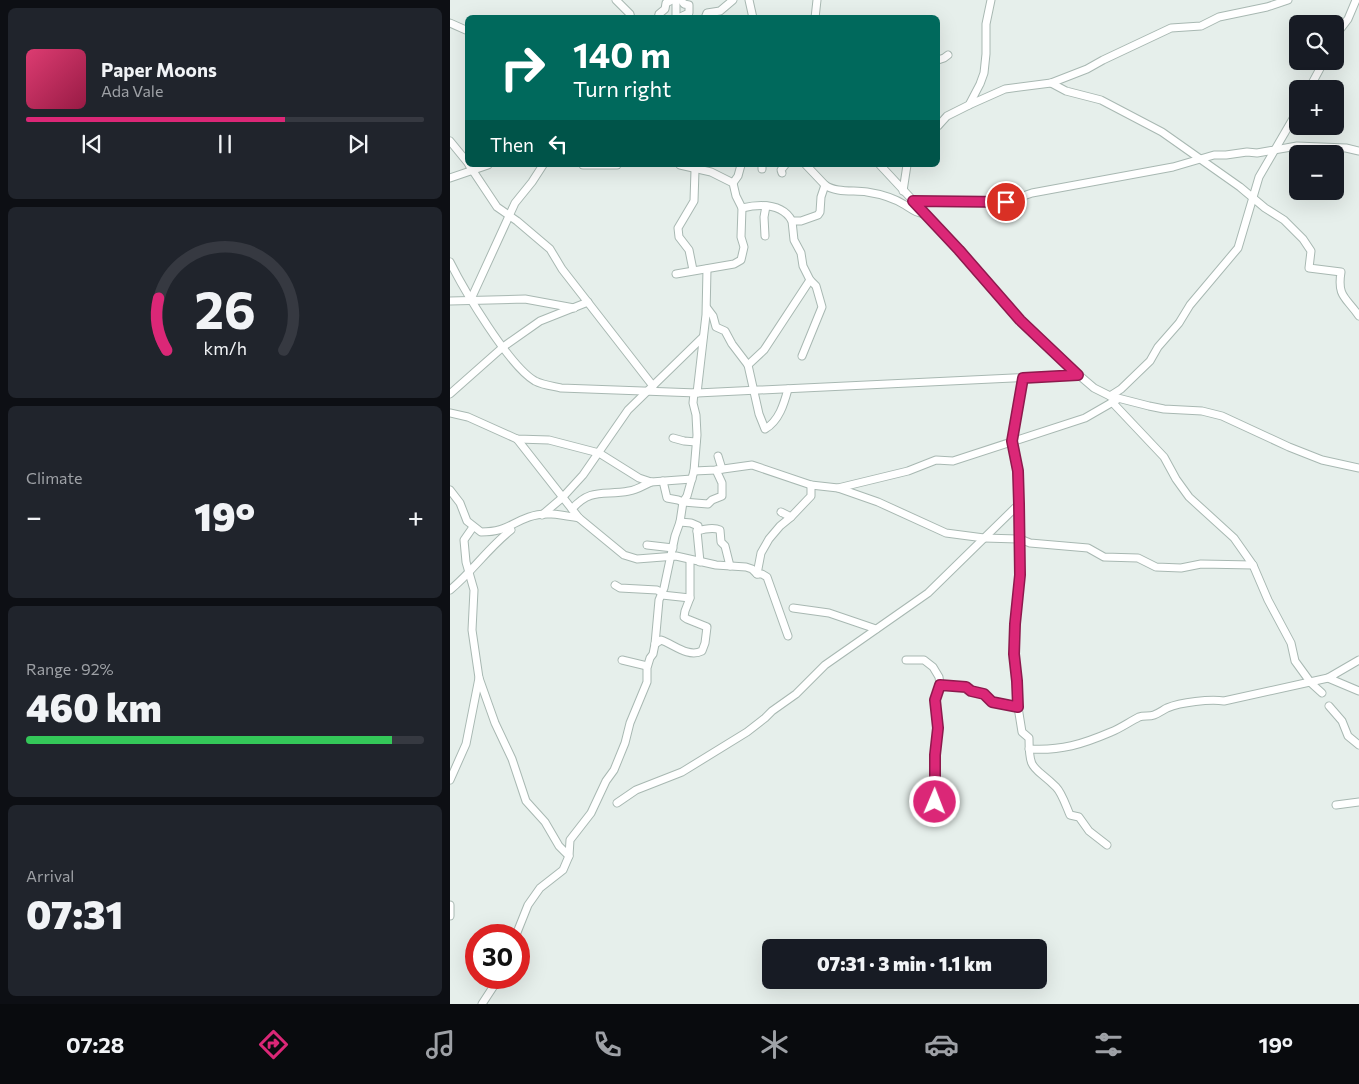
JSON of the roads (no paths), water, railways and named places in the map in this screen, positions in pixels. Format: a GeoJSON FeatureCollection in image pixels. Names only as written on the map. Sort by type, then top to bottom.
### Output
{"type":"FeatureCollection","features":[{"type":"Feature","properties":{"kind":"street"},"geometry":{"type":"LineString","coordinates":[[616,0],[630,15]]}},
{"type":"Feature","properties":{"kind":"street"},"geometry":{"type":"LineString","coordinates":[[659,15],[665,9],[666,3],[674,0],[676,15]]}},
{"type":"Feature","properties":{"kind":"street"},"geometry":{"type":"LineString","coordinates":[[681,0],[684,4],[689,5],[690,9],[689,13],[684,15]]}},
{"type":"Feature","properties":{"kind":"street"},"geometry":{"type":"LineString","coordinates":[[706,15],[707,13],[720,11],[733,0]]}},
{"type":"Feature","properties":{"kind":"street"},"geometry":{"type":"LineString","coordinates":[[749,0],[752,15]]}},
{"type":"Feature","properties":{"kind":"street"},"geometry":{"type":"LineString","coordinates":[[814,15],[816,0]]}},
{"type":"Feature","properties":{"kind":"street"},"geometry":{"type":"LineString","coordinates":[[969,106],[984,73],[986,24],[991,0]]}},
{"type":"Feature","properties":{"kind":"street"},"geometry":{"type":"LineString","coordinates":[[940,124],[947,116],[1005,89],[1051,83],[1087,69],[1171,28],[1201,26],[1219,17],[1267,7],[1288,0]]}},
{"type":"Feature","properties":{"kind":"street"},"geometry":{"type":"LineString","coordinates":[[1344,24],[1356,0]]}},
{"type":"Feature","properties":{"kind":"street"},"geometry":{"type":"LineString","coordinates":[[450,23],[465,30]]}},
{"type":"Feature","properties":{"kind":"street"},"geometry":{"type":"LineString","coordinates":[[940,59],[948,55]]}},
{"type":"Feature","properties":{"kind":"street"},"geometry":{"type":"LineString","coordinates":[[1051,83],[1066,91],[1101,100],[1162,132],[1284,220],[1303,239],[1311,251],[1309,268],[1341,272],[1339,283],[1342,295],[1359,316]]}},
{"type":"Feature","properties":{"kind":"street"},"geometry":{"type":"LineString","coordinates":[[838,488],[908,471],[936,460],[953,461],[1085,418],[1113,399],[1150,361],[1158,347],[1179,323],[1190,305],[1238,248],[1259,177],[1289,126]]}},
{"type":"Feature","properties":{"kind":"street"},"geometry":{"type":"LineString","coordinates":[[450,141],[465,160]]}},
{"type":"Feature","properties":{"kind":"street"},"geometry":{"type":"LineString","coordinates":[[913,201],[1006,202],[1032,193],[1173,168],[1214,155],[1257,153],[1297,146],[1346,148],[1359,151]]}},
{"type":"Feature","properties":{"kind":"street"},"geometry":{"type":"LineString","coordinates":[[450,178],[468,167]]}},
{"type":"Feature","properties":{"kind":"street"},"geometry":{"type":"LineString","coordinates":[[471,167],[497,207],[550,249],[562,269],[653,386]]}},
{"type":"Feature","properties":{"kind":"street"},"geometry":{"type":"LineString","coordinates":[[472,299],[515,203],[542,167]]}},
{"type":"Feature","properties":{"kind":"street"},"geometry":{"type":"LineString","coordinates":[[676,274],[734,264],[741,260],[744,248],[741,237],[742,208],[736,196],[733,183],[741,167]]}},
{"type":"Feature","properties":{"kind":"street"},"geometry":{"type":"LineString","coordinates":[[782,173],[781,170],[783,167]]}},
{"type":"Feature","properties":{"kind":"street"},"geometry":{"type":"LineString","coordinates":[[808,167],[825,185],[832,189],[866,192],[883,196],[904,204],[914,212],[926,214]]}},
{"type":"Feature","properties":{"kind":"street"},"geometry":{"type":"LineString","coordinates":[[882,167],[1020,320],[1078,375],[1094,388],[1113,399],[1164,457],[1176,480],[1189,497],[1234,538],[1253,566],[1268,600],[1291,643],[1295,661],[1311,683],[1322,693]]}},
{"type":"Feature","properties":{"kind":"street"},"geometry":{"type":"LineString","coordinates":[[903,191],[907,167]]}},
{"type":"Feature","properties":{"kind":"street"},"geometry":{"type":"LineString","coordinates":[[693,270],[689,250],[680,237],[678,228],[694,201],[699,168],[733,183]]}},
{"type":"Feature","properties":{"kind":"street"},"geometry":{"type":"LineString","coordinates":[[792,221],[801,221],[818,215],[825,185]]}},
{"type":"Feature","properties":{"kind":"street"},"geometry":{"type":"LineString","coordinates":[[742,208],[766,206],[777,208],[784,212],[792,221],[794,240],[801,253],[803,266],[810,280],[816,286],[822,307],[802,356]]}},
{"type":"Feature","properties":{"kind":"street"},"geometry":{"type":"LineString","coordinates":[[765,236],[764,217],[766,206]]}},
{"type":"Feature","properties":{"kind":"street"},"geometry":{"type":"LineString","coordinates":[[450,262],[503,347],[520,369],[534,381],[561,388],[695,393],[1078,375]]}},
{"type":"Feature","properties":{"kind":"street"},"geometry":{"type":"LineString","coordinates":[[520,924],[528,905],[540,888],[563,870],[569,856],[570,840],[591,813],[606,781],[614,770],[625,743],[630,723],[647,682],[648,666],[653,654],[659,600],[664,588],[684,502],[694,471],[696,415],[692,403],[707,308],[706,269]]}},
{"type":"Feature","properties":{"kind":"street"},"geometry":{"type":"LineString","coordinates":[[748,365],[764,350],[810,280]]}},
{"type":"Feature","properties":{"kind":"street"},"geometry":{"type":"LineString","coordinates":[[450,300],[525,299],[574,308]]}},
{"type":"Feature","properties":{"kind":"street"},"geometry":{"type":"LineString","coordinates":[[450,394],[453,389],[503,347],[540,321],[588,302]]}},
{"type":"Feature","properties":{"kind":"street"},"geometry":{"type":"LineString","coordinates":[[707,308],[713,316],[716,327],[725,331],[748,365],[759,414],[765,429],[770,426],[782,410],[788,389]]}},
{"type":"Feature","properties":{"kind":"street"},"geometry":{"type":"LineString","coordinates":[[542,515],[562,498],[583,475],[628,410],[703,337]]}},
{"type":"Feature","properties":{"kind":"street"},"geometry":{"type":"LineString","coordinates":[[1023,378],[1012,441],[1018,471],[1020,539],[1020,575],[1014,654],[1022,732],[1029,738],[1029,757],[1032,766],[1057,788],[1070,815],[1079,817],[1089,831],[1107,845]]}},
{"type":"Feature","properties":{"kind":"street"},"geometry":{"type":"LineString","coordinates":[[1113,399],[1164,409],[1202,411],[1222,416],[1322,460],[1359,468]]}},
{"type":"Feature","properties":{"kind":"street"},"geometry":{"type":"LineString","coordinates":[[450,413],[468,417],[517,439],[549,440],[599,453],[639,478],[651,482],[692,478]]}},
{"type":"Feature","properties":{"kind":"street"},"geometry":{"type":"LineString","coordinates":[[673,438],[696,442]]}},
{"type":"Feature","properties":{"kind":"street"},"geometry":{"type":"LineString","coordinates":[[517,439],[579,518],[624,555],[637,559],[672,552]]}},
{"type":"Feature","properties":{"kind":"street"},"geometry":{"type":"LineString","coordinates":[[663,482],[666,498],[708,504],[722,496],[718,456]]}},
{"type":"Feature","properties":{"kind":"street"},"geometry":{"type":"LineString","coordinates":[[694,471],[719,470],[752,465],[811,485],[838,488],[878,502],[946,533],[984,538],[1020,539],[1030,543],[1088,548],[1104,557],[1138,558],[1156,567],[1181,568],[1201,564],[1253,566]]}},
{"type":"Feature","properties":{"kind":"street"},"geometry":{"type":"LineString","coordinates":[[572,508],[579,500],[588,496],[599,493],[631,491],[651,482]]}},
{"type":"Feature","properties":{"kind":"street"},"geometry":{"type":"LineString","coordinates":[[757,574],[761,553],[765,546],[780,526],[811,496],[811,485]]}},
{"type":"Feature","properties":{"kind":"street"},"geometry":{"type":"LineString","coordinates":[[450,490],[460,503],[467,521],[481,532],[506,529],[527,518],[542,515],[560,514],[579,518]]}},
{"type":"Feature","properties":{"kind":"street"},"geometry":{"type":"LineString","coordinates":[[617,803],[644,787],[682,772],[747,732],[796,694],[825,665],[928,592],[1019,504]]}},
{"type":"Feature","properties":{"kind":"street"},"geometry":{"type":"LineString","coordinates":[[781,512],[791,517]]}},
{"type":"Feature","properties":{"kind":"street"},"geometry":{"type":"LineString","coordinates":[[450,590],[469,572],[495,542],[520,521]]}},
{"type":"Feature","properties":{"kind":"street"},"geometry":{"type":"LineString","coordinates":[[680,522],[696,524],[698,526],[700,562]]}},
{"type":"Feature","properties":{"kind":"street"},"geometry":{"type":"LineString","coordinates":[[473,527],[464,540],[466,562],[474,590],[472,630],[479,678],[492,716],[512,759],[526,801],[545,822],[559,846],[569,856]]}},
{"type":"Feature","properties":{"kind":"street"},"geometry":{"type":"LineString","coordinates":[[697,531],[703,529],[720,530],[721,542],[726,546],[730,566]]}},
{"type":"Feature","properties":{"kind":"street"},"geometry":{"type":"LineString","coordinates":[[647,545],[672,552],[690,560],[746,567],[752,569],[757,574],[767,577],[788,636]]}},
{"type":"Feature","properties":{"kind":"street"},"geometry":{"type":"LineString","coordinates":[[654,644],[661,640],[689,652],[698,653],[702,651],[707,627],[684,617],[690,598],[690,560]]}},
{"type":"Feature","properties":{"kind":"street"},"geometry":{"type":"LineString","coordinates":[[615,585],[620,588],[658,590],[662,594],[690,598]]}},
{"type":"Feature","properties":{"kind":"street"},"geometry":{"type":"LineString","coordinates":[[793,608],[829,613],[876,629]]}},
{"type":"Feature","properties":{"kind":"street"},"geometry":{"type":"LineString","coordinates":[[622,660],[648,666]]}},
{"type":"Feature","properties":{"kind":"street"},"geometry":{"type":"LineString","coordinates":[[906,660],[924,660],[933,667],[939,677],[940,685],[935,700],[938,728],[935,755],[935,812]]}},
{"type":"Feature","properties":{"kind":"street"},"geometry":{"type":"LineString","coordinates":[[1029,749],[1046,750],[1071,747],[1112,731],[1143,716],[1152,716],[1168,707],[1187,702],[1204,702],[1210,699],[1224,701],[1311,683],[1328,678],[1359,660]]}},
{"type":"Feature","properties":{"kind":"street"},"geometry":{"type":"LineString","coordinates":[[450,780],[466,744],[479,678]]}},
{"type":"Feature","properties":{"kind":"street"},"geometry":{"type":"LineString","coordinates":[[1328,678],[1359,690]]}},
{"type":"Feature","properties":{"kind":"street"},"geometry":{"type":"LineString","coordinates":[[940,685],[966,687],[971,691],[984,694],[992,702],[1018,707]]}},
{"type":"Feature","properties":{"kind":"street"},"geometry":{"type":"LineString","coordinates":[[1329,706],[1342,721],[1348,736],[1359,745]]}},
{"type":"Feature","properties":{"kind":"street"},"geometry":{"type":"LineString","coordinates":[[1336,805],[1359,802]]}},
{"type":"Feature","properties":{"kind":"street"},"geometry":{"type":"LineString","coordinates":[[450,905],[450,916]]}},
{"type":"Feature","properties":{"kind":"street"},"geometry":{"type":"LineString","coordinates":[[482,1004],[492,989]]}}]}
